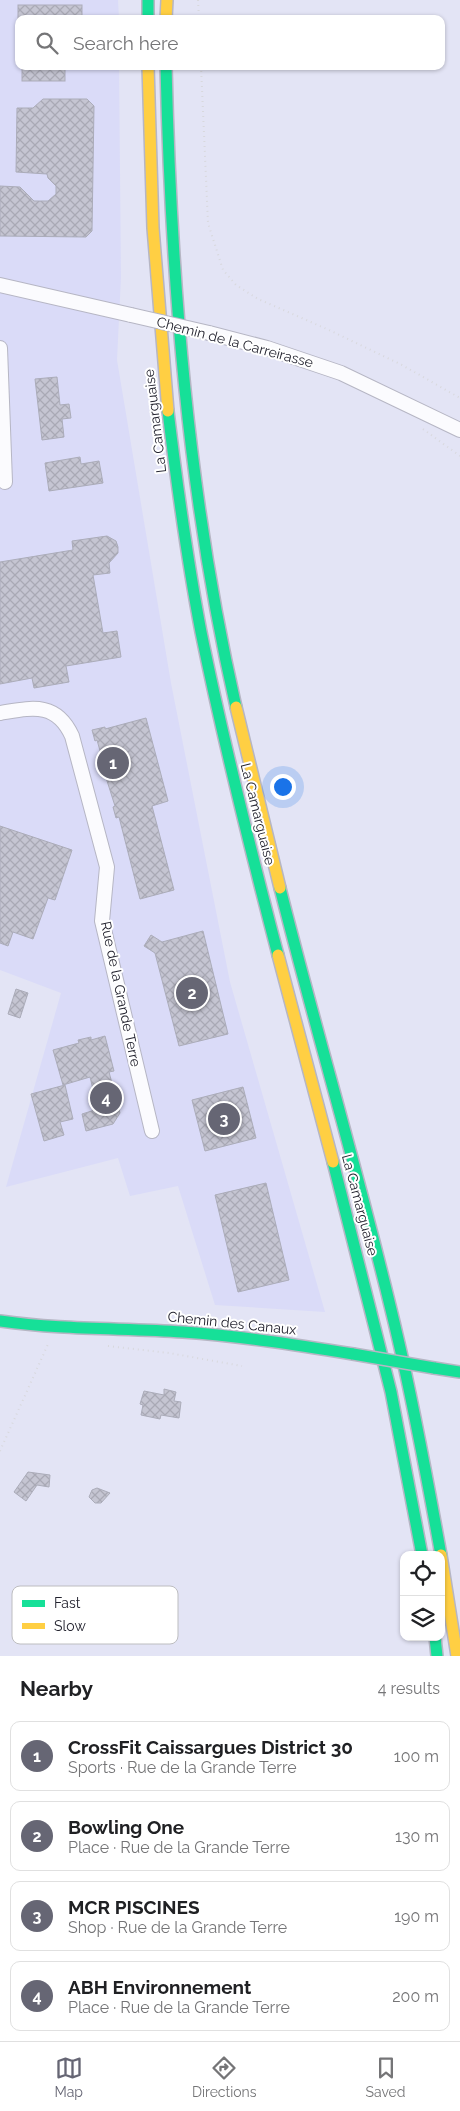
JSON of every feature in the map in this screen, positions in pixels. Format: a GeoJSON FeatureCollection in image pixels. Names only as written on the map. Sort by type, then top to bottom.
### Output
{"type":"FeatureCollection","features":[{"type":"Feature","properties":{"kind":"main road"},"geometry":{"type":"LineString","coordinates":[[148,0],[148,15]]}},
{"type":"Feature","properties":{"kind":"main road"},"geometry":{"type":"LineString","coordinates":[[166,15],[167,0]]}},
{"type":"Feature","properties":{"kind":"main road","name":"La Camarguaise"},"geometry":{"type":"LineString","coordinates":[[148,70],[150,194],[157,294],[179,496],[196,600],[217,705],[248,837],[375,1321],[398,1422],[421,1551]]}},
{"type":"Feature","properties":{"kind":"main road","name":"La Camarguaise"},"geometry":{"type":"LineString","coordinates":[[166,70],[169,184],[179,321],[198,495],[215,595],[236,703],[266,831],[394,1320],[416,1420],[440,1551]]}},
{"type":"Feature","properties":{"kind":"main road","name":"Chemin des Canaux"},"geometry":{"type":"LineString","coordinates":[[0,1321],[53,1327],[205,1334],[301,1345],[460,1372]]}},
{"type":"Feature","properties":{"kind":"main road","name":"La Camarguaise"},"geometry":{"type":"LineString","coordinates":[[445,1580],[457,1656]]}},
{"type":"Feature","properties":{"kind":"main road"},"geometry":{"type":"LineString","coordinates":[[435,1641],[437,1656]]}},
{"type":"Feature","properties":{"kind":"street","name":"Chemin de la Carreirasse"},"geometry":{"type":"LineString","coordinates":[[0,285],[267,348],[341,373],[460,430]]}},
{"type":"Feature","properties":{"kind":"street"},"geometry":{"type":"LineString","coordinates":[[0,348],[5,482]]}},
{"type":"Feature","properties":{"kind":"street","name":"Rue de la Grande Terre"},"geometry":{"type":"LineString","coordinates":[[0,713],[36,708],[55,713],[67,724],[72,736],[106,867],[102,921],[152,1131]]}},
{"type":"Feature","properties":{"kind":"path"},"geometry":{"type":"LineString","coordinates":[[198,0],[199,15]]}},
{"type":"Feature","properties":{"kind":"path"},"geometry":{"type":"LineString","coordinates":[[201,70],[208,223],[223,270],[236,285],[258,299],[402,365],[460,398]]}},
{"type":"Feature","properties":{"kind":"path"},"geometry":{"type":"LineString","coordinates":[[423,429],[460,456]]}},
{"type":"Feature","properties":{"kind":"path"},"geometry":{"type":"LineString","coordinates":[[0,1451],[48,1342],[58,1342]]}},
{"type":"Feature","properties":{"kind":"path"},"geometry":{"type":"LineString","coordinates":[[103,1345],[169,1353],[242,1366]]}},
{"type":"Feature","properties":{"kind":"shaded area"},"geometry":{"type":"Polygon","coordinates":[[[0,0],[118,0],[119,15],[15,15],[15,70],[119,70],[121,277],[117,360],[171,683],[230,982],[325,1312],[215,1305],[178,1186],[130,1196],[118,1158],[6,1187],[61,993],[0,970],[0,0]]]}},
{"type":"Feature","properties":{"kind":"building"},"geometry":{"type":"Polygon","coordinates":[[[18,5],[82,5],[82,15],[18,15],[18,5]]]}},
{"type":"Feature","properties":{"kind":"building"},"geometry":{"type":"Polygon","coordinates":[[[22,70],[65,70],[65,81],[22,81],[22,70]]]}},
{"type":"Feature","properties":{"kind":"building"},"geometry":{"type":"Polygon","coordinates":[[[43,99],[87,99],[94,106],[92,231],[86,237],[0,236],[0,186],[20,187],[34,201],[48,201],[56,194],[56,186],[48,178],[47,174],[16,172],[17,108],[33,108],[43,99]]]}},
{"type":"Feature","properties":{"kind":"building"},"geometry":{"type":"Polygon","coordinates":[[[57,377],[60,405],[69,404],[71,418],[62,419],[64,437],[42,440],[35,379],[57,377]]]}},
{"type":"Feature","properties":{"kind":"building"},"geometry":{"type":"Polygon","coordinates":[[[80,457],[81,464],[99,461],[103,483],[49,491],[45,463],[80,457]]]}},
{"type":"Feature","properties":{"kind":"building"},"geometry":{"type":"Polygon","coordinates":[[[107,536],[116,541],[118,553],[109,563],[110,573],[93,575],[103,633],[117,631],[121,657],[66,666],[69,682],[34,688],[32,678],[0,684],[0,562],[73,550],[72,541],[107,536]]]}},
{"type":"Feature","properties":{"kind":"building"},"geometry":{"type":"Polygon","coordinates":[[[146,718],[168,801],[152,806],[174,890],[140,899],[119,817],[116,818],[113,807],[115,806],[102,765],[104,765],[92,730],[105,727],[105,729],[146,718]]]}},
{"type":"Feature","properties":{"kind":"building"},"geometry":{"type":"Polygon","coordinates":[[[0,826],[72,850],[55,900],[48,898],[33,939],[13,932],[8,946],[0,943],[0,826]]]}},
{"type":"Feature","properties":{"kind":"building"},"geometry":{"type":"Polygon","coordinates":[[[203,931],[228,1034],[179,1046],[155,953],[144,946],[151,935],[162,942],[203,931]]]}},
{"type":"Feature","properties":{"kind":"building"},"geometry":{"type":"Polygon","coordinates":[[[16,989],[28,993],[20,1018],[8,1014],[16,989]]]}},
{"type":"Feature","properties":{"kind":"building"},"geometry":{"type":"Polygon","coordinates":[[[105,1036],[114,1071],[109,1072],[120,1113],[113,1124],[86,1131],[82,1114],[98,1109],[90,1077],[63,1085],[53,1050],[79,1043],[78,1040],[91,1037],[91,1040],[105,1036]]]}},
{"type":"Feature","properties":{"kind":"building"},"geometry":{"type":"Polygon","coordinates":[[[65,1085],[73,1119],[60,1122],[64,1135],[44,1141],[31,1094],[65,1085]]]}},
{"type":"Feature","properties":{"kind":"building"},"geometry":{"type":"Polygon","coordinates":[[[243,1087],[256,1138],[205,1151],[192,1100],[243,1087]]]}},
{"type":"Feature","properties":{"kind":"building"},"geometry":{"type":"Polygon","coordinates":[[[266,1183],[289,1280],[238,1292],[215,1195],[266,1183]]]}},
{"type":"Feature","properties":{"kind":"building"},"geometry":{"type":"Polygon","coordinates":[[[164,1389],[176,1392],[174,1401],[181,1402],[179,1418],[161,1415],[160,1419],[141,1415],[143,1405],[140,1404],[144,1391],[164,1395],[164,1389]]]}},
{"type":"Feature","properties":{"kind":"building"},"geometry":{"type":"Polygon","coordinates":[[[28,1472],[50,1475],[49,1487],[37,1485],[26,1501],[14,1492],[28,1472]]]}},
{"type":"Feature","properties":{"kind":"building"},"geometry":{"type":"Polygon","coordinates":[[[97,1488],[110,1493],[101,1503],[95,1503],[89,1497],[92,1490],[97,1488]]]}},
{"type":"Feature","properties":{"kind":"traffic: fast"},"geometry":{"type":"LineString","coordinates":[[148,0],[148,15]]}},
{"type":"Feature","properties":{"kind":"traffic: fast"},"geometry":{"type":"LineString","coordinates":[[166,70],[172,227],[185,388],[194,469],[206,548],[219,628],[236,707]]}},
{"type":"Feature","properties":{"kind":"traffic: fast"},"geometry":{"type":"LineString","coordinates":[[168,411],[191,577],[201,632],[237,794],[278,955]]}},
{"type":"Feature","properties":{"kind":"traffic: fast"},"geometry":{"type":"LineString","coordinates":[[280,888],[398,1339],[440,1551]]}},
{"type":"Feature","properties":{"kind":"traffic: fast"},"geometry":{"type":"LineString","coordinates":[[333,1162],[391,1392],[421,1551]]}},
{"type":"Feature","properties":{"kind":"traffic: fast"},"geometry":{"type":"LineString","coordinates":[[0,1321],[69,1327],[204,1334],[268,1341],[353,1354]]}},
{"type":"Feature","properties":{"kind":"traffic: fast"},"geometry":{"type":"LineString","coordinates":[[353,1354],[434,1368]]}},
{"type":"Feature","properties":{"kind":"traffic: fast"},"geometry":{"type":"LineString","coordinates":[[434,1368],[460,1372]]}},
{"type":"Feature","properties":{"kind":"traffic: fast"},"geometry":{"type":"LineString","coordinates":[[435,1641],[437,1656]]}},
{"type":"Feature","properties":{"kind":"traffic: slow"},"geometry":{"type":"LineString","coordinates":[[166,15],[167,0]]}},
{"type":"Feature","properties":{"kind":"traffic: slow"},"geometry":{"type":"LineString","coordinates":[[148,70],[153,228],[168,411]]}},
{"type":"Feature","properties":{"kind":"traffic: slow"},"geometry":{"type":"LineString","coordinates":[[236,707],[280,888]]}},
{"type":"Feature","properties":{"kind":"traffic: slow"},"geometry":{"type":"LineString","coordinates":[[278,955],[333,1162]]}},
{"type":"Feature","properties":{"kind":"traffic: slow"},"geometry":{"type":"LineString","coordinates":[[445,1580],[457,1656]]}},
{"type":"Feature","properties":{"kind":"place","name":"CrossFit Caissargues District 30"},"geometry":{"type":"Point","coordinates":[113,763]}},
{"type":"Feature","properties":{"kind":"place","name":"Bowling One"},"geometry":{"type":"Point","coordinates":[192,993]}},
{"type":"Feature","properties":{"kind":"place","name":"ABH Environnement"},"geometry":{"type":"Point","coordinates":[106,1098]}},
{"type":"Feature","properties":{"kind":"place","name":"MCR PISCINES"},"geometry":{"type":"Point","coordinates":[224,1119]}}]}
